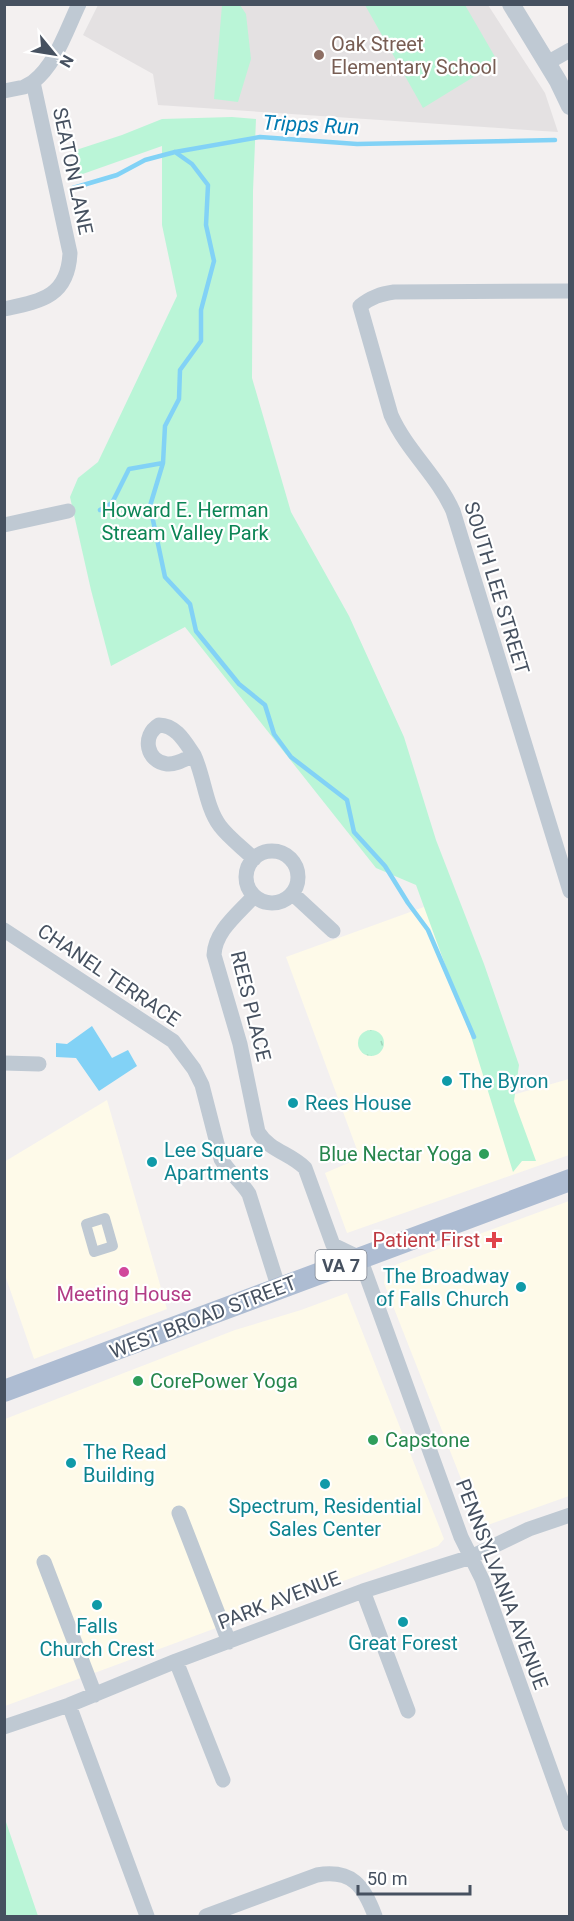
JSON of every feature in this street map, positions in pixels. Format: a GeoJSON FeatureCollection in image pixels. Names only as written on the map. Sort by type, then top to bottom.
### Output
{"type":"FeatureCollection","features":[{"type":"Feature","properties":{"kind":"main road","name":"WEST BROAD STREET"},"geometry":{"type":"LineString","coordinates":[[4,1391],[570,1180]]}},
{"type":"Feature","properties":{"kind":"street"},"geometry":{"type":"LineString","coordinates":[[4,91],[24,87],[43,74],[51,63],[79,4]]}},
{"type":"Feature","properties":{"kind":"street"},"geometry":{"type":"LineString","coordinates":[[511,4],[570,106]]}},
{"type":"Feature","properties":{"kind":"street"},"geometry":{"type":"LineString","coordinates":[[547,63],[570,50]]}},
{"type":"Feature","properties":{"kind":"street","name":"SEATON LANE"},"geometry":{"type":"LineString","coordinates":[[4,309],[40,301],[51,295],[60,286],[69,266],[70,253],[33,82]]}},
{"type":"Feature","properties":{"kind":"street","name":"SOUTH LEE STREET"},"geometry":{"type":"LineString","coordinates":[[570,291],[394,292],[374,297],[360,306],[398,429],[408,446],[444,491],[453,511],[570,891]]}},
{"type":"Feature","properties":{"kind":"street"},"geometry":{"type":"LineString","coordinates":[[4,525],[69,511]]}},
{"type":"Feature","properties":{"kind":"street"},"geometry":{"type":"LineString","coordinates":[[194,755],[200,768],[212,812],[219,825],[254,859]]}},
{"type":"Feature","properties":{"kind":"street"},"geometry":{"type":"LineString","coordinates":[[273,851],[281,852],[290,858],[298,873],[298,881],[293,894],[285,901],[276,903],[264,903],[254,896],[247,879],[248,869],[254,859],[264,852],[273,851]]}},
{"type":"Feature","properties":{"kind":"street"},"geometry":{"type":"LineString","coordinates":[[293,894],[333,931]]}},
{"type":"Feature","properties":{"kind":"street","name":"REES PLACE"},"geometry":{"type":"LineString","coordinates":[[254,896],[218,935],[214,945],[214,955],[240,1044],[258,1132],[273,1148],[297,1160],[305,1168],[333,1245],[360,1258]]}},
{"type":"Feature","properties":{"kind":"street","name":"CHANEL TERRACE"},"geometry":{"type":"LineString","coordinates":[[4,930],[173,1041],[187,1058],[202,1085],[221,1159],[249,1194],[279,1289]]}},
{"type":"Feature","properties":{"kind":"street"},"geometry":{"type":"LineString","coordinates":[[4,1063],[39,1064]]}},
{"type":"Feature","properties":{"kind":"street","name":"PENNSYLVANIA AVENUE"},"geometry":{"type":"LineString","coordinates":[[360,1258],[419,1425],[461,1537],[482,1580],[570,1824]]}},
{"type":"Feature","properties":{"kind":"street"},"geometry":{"type":"LineString","coordinates":[[179,1514],[229,1642]]}},
{"type":"Feature","properties":{"kind":"street","name":"PARK AVENUE"},"geometry":{"type":"LineString","coordinates":[[4,1727],[69,1705],[177,1661],[363,1591],[471,1557],[529,1529],[570,1515]]}},
{"type":"Feature","properties":{"kind":"street"},"geometry":{"type":"LineString","coordinates":[[44,1562],[95,1695]]}},
{"type":"Feature","properties":{"kind":"street"},"geometry":{"type":"LineString","coordinates":[[363,1591],[408,1711]]}},
{"type":"Feature","properties":{"kind":"street"},"geometry":{"type":"LineString","coordinates":[[177,1661],[223,1780]]}},
{"type":"Feature","properties":{"kind":"street"},"geometry":{"type":"LineString","coordinates":[[69,1705],[147,1917]]}},
{"type":"Feature","properties":{"kind":"street"},"geometry":{"type":"LineString","coordinates":[[206,1917],[316,1875],[331,1873],[353,1880],[362,1888],[375,1917]]}},
{"type":"Feature","properties":{"kind":"shaded area","name":"Oak Street Elementary School"},"geometry":{"type":"Polygon","coordinates":[[[98,5],[488,5],[545,93],[558,132],[158,105],[153,74],[83,35],[98,5]]]}},
{"type":"Feature","properties":{"kind":"shaded area"},"geometry":{"type":"Polygon","coordinates":[[[435,903],[502,1098],[569,1079],[569,1155],[347,1233],[325,1173],[360,1158],[286,957],[435,903]]]}},
{"type":"Feature","properties":{"kind":"shaded area"},"geometry":{"type":"Polygon","coordinates":[[[107,1100],[167,1309],[34,1359],[5,1275],[4,1162],[107,1100]]]}},
{"type":"Feature","properties":{"kind":"shaded area"},"geometry":{"type":"Polygon","coordinates":[[[569,1201],[569,1496],[485,1526],[478,1522],[384,1283],[385,1275],[395,1265],[569,1201]]]}},
{"type":"Feature","properties":{"kind":"shaded area"},"geometry":{"type":"Polygon","coordinates":[[[347,1293],[444,1539],[438,1546],[5,1706],[5,1419],[235,1330],[347,1293]]]}},
{"type":"Feature","properties":{"kind":"green space"},"geometry":{"type":"Polygon","coordinates":[[[222,5],[240,5],[246,14],[251,59],[238,102],[214,99],[222,5]]]}},
{"type":"Feature","properties":{"kind":"green space"},"geometry":{"type":"Polygon","coordinates":[[[365,5],[465,5],[498,62],[423,108],[365,5]]]}},
{"type":"Feature","properties":{"kind":"green space","name":"Howard E. Herman Stream Valley Park"},"geometry":{"type":"Polygon","coordinates":[[[232,117],[256,119],[253,191],[252,378],[291,512],[349,616],[404,737],[436,840],[484,964],[519,1065],[514,1101],[536,1161],[522,1161],[513,1172],[470,1033],[416,885],[376,868],[185,627],[111,666],[70,497],[78,478],[98,462],[177,296],[162,225],[162,146],[77,176],[73,151],[162,119],[232,117]]]}},
{"type":"Feature","properties":{"kind":"green space"},"geometry":{"type":"Polygon","coordinates":[[[371,1030],[380,1034],[384,1043],[380,1052],[371,1056],[362,1052],[358,1043],[362,1034],[371,1030]]]}},
{"type":"Feature","properties":{"kind":"green space"},"geometry":{"type":"Polygon","coordinates":[[[5,1819],[38,1916],[5,1916],[5,1819]]]}},
{"type":"Feature","properties":{"kind":"water"},"geometry":{"type":"Polygon","coordinates":[[[92,1026],[112,1058],[128,1050],[137,1066],[99,1091],[76,1058],[56,1057],[56,1043],[67,1044],[92,1026]]]}},
{"type":"Feature","properties":{"kind":"waterway","name":"Tripps Run"},"geometry":{"type":"LineString","coordinates":[[73,188],[117,175],[145,160],[175,152],[260,137],[357,144],[555,140]]}},
{"type":"Feature","properties":{"kind":"waterway"},"geometry":{"type":"LineString","coordinates":[[175,152],[192,164],[208,185],[206,225],[214,261],[201,310],[201,341],[180,370],[179,399],[165,426],[163,463],[150,506],[165,577],[190,604],[196,631],[239,684],[265,705],[274,734],[291,757],[347,800],[354,832],[385,866],[428,930],[474,1037]]}},
{"type":"Feature","properties":{"kind":"waterway"},"geometry":{"type":"LineString","coordinates":[[100,510],[112,503],[129,469],[163,463]]}},
{"type":"Feature","properties":{"kind":"place","name":"Oak Street Elementary School"},"geometry":{"type":"Point","coordinates":[319,55]}},
{"type":"Feature","properties":{"kind":"place","name":"The Byron"},"geometry":{"type":"Point","coordinates":[447,1081]}},
{"type":"Feature","properties":{"kind":"place","name":"Rees House"},"geometry":{"type":"Point","coordinates":[293,1103]}},
{"type":"Feature","properties":{"kind":"place","name":"Blue Nectar Yoga"},"geometry":{"type":"Point","coordinates":[484,1154]}},
{"type":"Feature","properties":{"kind":"place","name":"Lee Square Apartments"},"geometry":{"type":"Point","coordinates":[152,1162]}},
{"type":"Feature","properties":{"kind":"place","name":"Patient First"},"geometry":{"type":"Point","coordinates":[494,1240]}},
{"type":"Feature","properties":{"kind":"place","name":"Meeting House"},"geometry":{"type":"Point","coordinates":[124,1272]}},
{"type":"Feature","properties":{"kind":"place","name":"The Broadway of Falls Church"},"geometry":{"type":"Point","coordinates":[521,1287]}},
{"type":"Feature","properties":{"kind":"place","name":"CorePower Yoga"},"geometry":{"type":"Point","coordinates":[138,1381]}},
{"type":"Feature","properties":{"kind":"place","name":"Capstone"},"geometry":{"type":"Point","coordinates":[373,1440]}},
{"type":"Feature","properties":{"kind":"place","name":"The Read Building"},"geometry":{"type":"Point","coordinates":[71,1463]}},
{"type":"Feature","properties":{"kind":"place","name":"Spectrum, Residential Sales Center"},"geometry":{"type":"Point","coordinates":[325,1484]}},
{"type":"Feature","properties":{"kind":"place","name":"Falls Church Crest"},"geometry":{"type":"Point","coordinates":[97,1605]}},
{"type":"Feature","properties":{"kind":"place","name":"Great Forest"},"geometry":{"type":"Point","coordinates":[403,1622]}}]}
